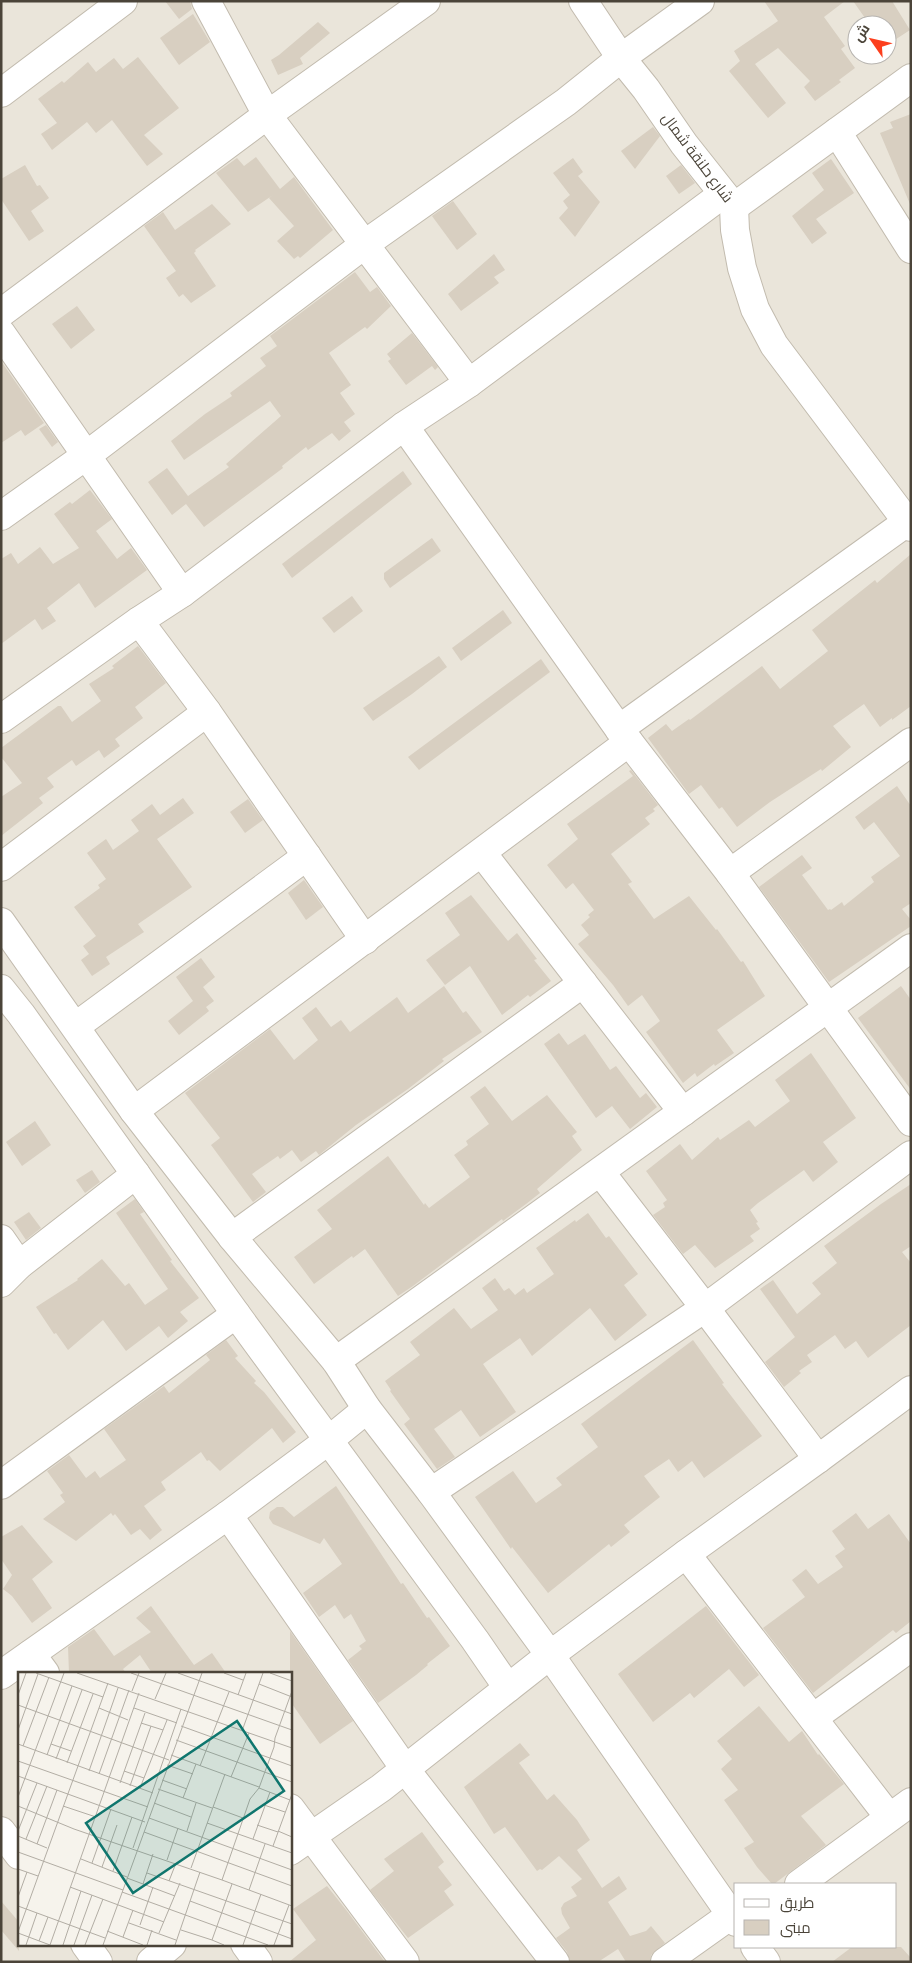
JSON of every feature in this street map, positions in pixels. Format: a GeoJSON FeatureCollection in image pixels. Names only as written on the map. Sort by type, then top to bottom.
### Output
{"type":"FeatureCollection","features":[{"type":"Feature","properties":{"kind":"street"},"geometry":{"type":"LineString","coordinates":[[206,1],[267,116],[469,383]]}},
{"type":"Feature","properties":{"kind":"street"},"geometry":{"type":"LineString","coordinates":[[1,313],[426,1]]}},
{"type":"Feature","properties":{"kind":"street","name":"شارع حلنقة شمال"},"geometry":{"type":"LineString","coordinates":[[583,1],[621,58],[728,200],[742,268],[755,309],[774,345],[909,524]]}},
{"type":"Feature","properties":{"kind":"street"},"geometry":{"type":"LineString","coordinates":[[1,516],[88,455],[365,244],[566,102],[621,58],[700,1]]}},
{"type":"Feature","properties":{"kind":"street"},"geometry":{"type":"LineString","coordinates":[[1,93],[119,2]]}},
{"type":"Feature","properties":{"kind":"street"},"geometry":{"type":"LineString","coordinates":[[1,718],[182,593],[404,426],[469,383],[728,200],[836,132],[911,78]]}},
{"type":"Feature","properties":{"kind":"street"},"geometry":{"type":"LineString","coordinates":[[836,132],[911,249]]}},
{"type":"Feature","properties":{"kind":"street"},"geometry":{"type":"LineString","coordinates":[[1,333],[88,455],[182,593]]}},
{"type":"Feature","properties":{"kind":"street"},"geometry":{"type":"LineString","coordinates":[[404,426],[624,736],[730,873],[911,1122]]}},
{"type":"Feature","properties":{"kind":"street"},"geometry":{"type":"LineString","coordinates":[[134,1111],[482,853],[624,736],[909,524]]}},
{"type":"Feature","properties":{"kind":"street"},"geometry":{"type":"LineString","coordinates":[[139,621],[207,712],[365,940]]}},
{"type":"Feature","properties":{"kind":"street"},"geometry":{"type":"LineString","coordinates":[[1,867],[207,712]]}},
{"type":"Feature","properties":{"kind":"street"},"geometry":{"type":"LineString","coordinates":[[730,873],[911,742]]}},
{"type":"Feature","properties":{"kind":"street"},"geometry":{"type":"LineString","coordinates":[[482,853],[683,1112]]}},
{"type":"Feature","properties":{"kind":"street"},"geometry":{"type":"LineString","coordinates":[[76,1026],[306,856]]}},
{"type":"Feature","properties":{"kind":"street"},"geometry":{"type":"LineString","coordinates":[[1,922],[134,1111],[232,1237],[336,1361],[367,1409],[431,1492],[550,1655],[734,1918],[665,1962]]}},
{"type":"Feature","properties":{"kind":"street"},"geometry":{"type":"LineString","coordinates":[[336,1361],[601,1173],[911,948]]}},
{"type":"Feature","properties":{"kind":"street"},"geometry":{"type":"LineString","coordinates":[[232,1237],[583,983]]}},
{"type":"Feature","properties":{"kind":"street"},"geometry":{"type":"LineString","coordinates":[[1,989],[22,1014],[236,1314],[475,1640],[508,1688]]}},
{"type":"Feature","properties":{"kind":"street"},"geometry":{"type":"LineString","coordinates":[[431,1492],[705,1308],[911,1155]]}},
{"type":"Feature","properties":{"kind":"street"},"geometry":{"type":"LineString","coordinates":[[601,1173],[818,1459]]}},
{"type":"Feature","properties":{"kind":"street"},"geometry":{"type":"LineString","coordinates":[[1,1239],[10,1274],[136,1174]]}},
{"type":"Feature","properties":{"kind":"street"},"geometry":{"type":"LineString","coordinates":[[1,1485],[236,1314]]}},
{"type":"Feature","properties":{"kind":"street"},"geometry":{"type":"LineString","coordinates":[[300,1843],[405,1770],[550,1655],[686,1554],[818,1459],[907,1401]]}},
{"type":"Feature","properties":{"kind":"street"},"geometry":{"type":"LineString","coordinates":[[1,1675],[38,1664],[367,1409]]}},
{"type":"Feature","properties":{"kind":"street"},"geometry":{"type":"LineString","coordinates":[[228,1515],[405,1770],[555,1962]]}},
{"type":"Feature","properties":{"kind":"street"},"geometry":{"type":"LineString","coordinates":[[686,1554],[813,1718],[900,1810],[800,1883]]}},
{"type":"Feature","properties":{"kind":"street"},"geometry":{"type":"LineString","coordinates":[[813,1718],[911,1647]]}},
{"type":"Feature","properties":{"kind":"street"},"geometry":{"type":"LineString","coordinates":[[291,1812],[300,1843],[405,1962]]}},
{"type":"Feature","properties":{"kind":"street"},"geometry":{"type":"LineString","coordinates":[[86,1946],[98,1962]]}},
{"type":"Feature","properties":{"kind":"street"},"geometry":{"type":"LineString","coordinates":[[151,1962],[170,1946]]}},
{"type":"Feature","properties":{"kind":"street"},"geometry":{"type":"LineString","coordinates":[[246,1946],[258,1962]]}},
{"type":"Feature","properties":{"kind":"street"},"geometry":{"type":"LineString","coordinates":[[756,1948],[766,1962]]}},
{"type":"Feature","properties":{"kind":"shaded area"},"geometry":{"type":"Polygon","coordinates":[[[1,1],[911,1],[911,1962],[1,1962],[1,1]]]}},
{"type":"Feature","properties":{"kind":"building"},"geometry":{"type":"Polygon","coordinates":[[[165,1],[190,1],[192,9],[179,19],[165,1]]]}},
{"type":"Feature","properties":{"kind":"building"},"geometry":{"type":"Polygon","coordinates":[[[764,1],[845,1],[824,17],[845,46],[841,49],[847,57],[847,65],[853,65],[855,68],[839,80],[841,82],[815,101],[804,87],[810,81],[778,48],[755,64],[786,103],[768,118],[729,71],[740,61],[734,51],[778,21],[764,1]]]}},
{"type":"Feature","properties":{"kind":"building"},"geometry":{"type":"Polygon","coordinates":[[[853,1],[892,1],[910,30],[897,38],[897,15],[863,15],[853,1]]]}},
{"type":"Feature","properties":{"kind":"building"},"geometry":{"type":"Polygon","coordinates":[[[193,14],[210,42],[179,65],[160,38],[193,14]]]}},
{"type":"Feature","properties":{"kind":"building"},"geometry":{"type":"Polygon","coordinates":[[[318,22],[330,33],[300,58],[303,64],[278,75],[271,60],[318,22]]]}},
{"type":"Feature","properties":{"kind":"building"},"geometry":{"type":"Polygon","coordinates":[[[138,57],[179,108],[144,135],[163,154],[147,166],[112,120],[96,133],[87,122],[52,150],[41,134],[57,123],[38,99],[62,81],[64,83],[88,62],[96,72],[114,58],[123,69],[138,57]]]}},
{"type":"Feature","properties":{"kind":"building"},"geometry":{"type":"Polygon","coordinates":[[[911,114],[910,204],[880,133],[893,128],[890,122],[911,114]]]}},
{"type":"Feature","properties":{"kind":"building"},"geometry":{"type":"Polygon","coordinates":[[[653,127],[660,136],[635,169],[621,151],[653,127]]]}},
{"type":"Feature","properties":{"kind":"building"},"geometry":{"type":"Polygon","coordinates":[[[256,157],[280,189],[294,177],[333,230],[300,258],[298,256],[294,259],[277,241],[294,226],[269,198],[273,195],[248,212],[216,173],[237,158],[244,166],[256,157]]]}},
{"type":"Feature","properties":{"kind":"building"},"geometry":{"type":"Polygon","coordinates":[[[573,158],[583,172],[578,176],[600,202],[575,237],[559,218],[568,208],[563,201],[570,195],[553,173],[573,158]]]}},
{"type":"Feature","properties":{"kind":"building"},"geometry":{"type":"Polygon","coordinates":[[[831,159],[854,193],[816,219],[827,233],[812,244],[792,216],[824,190],[812,173],[831,159]]]}},
{"type":"Feature","properties":{"kind":"building"},"geometry":{"type":"Polygon","coordinates":[[[25,165],[37,186],[40,185],[49,198],[31,211],[44,231],[29,241],[1,199],[1,179],[25,165]]]}},
{"type":"Feature","properties":{"kind":"building"},"geometry":{"type":"Polygon","coordinates":[[[681,165],[695,183],[679,194],[666,176],[681,165]]]}},
{"type":"Feature","properties":{"kind":"building"},"geometry":{"type":"Polygon","coordinates":[[[453,201],[477,234],[457,250],[432,216],[453,201]]]}},
{"type":"Feature","properties":{"kind":"building"},"geometry":{"type":"Polygon","coordinates":[[[212,204],[231,224],[195,250],[194,253],[216,286],[191,303],[183,294],[179,297],[166,278],[176,271],[144,226],[163,212],[175,230],[212,204]]]}},
{"type":"Feature","properties":{"kind":"building"},"geometry":{"type":"Polygon","coordinates":[[[494,254],[505,270],[494,277],[499,283],[461,311],[448,294],[494,254]]]}},
{"type":"Feature","properties":{"kind":"building"},"geometry":{"type":"Polygon","coordinates":[[[355,272],[370,292],[377,287],[391,306],[367,329],[365,327],[329,353],[351,385],[340,393],[355,414],[344,422],[351,431],[339,441],[332,433],[308,450],[306,447],[282,466],[283,468],[204,527],[186,504],[172,515],[148,482],[167,468],[188,496],[229,467],[226,464],[281,416],[270,401],[184,460],[171,441],[205,414],[232,396],[230,393],[266,366],[260,358],[277,346],[270,336],[355,272]]]}},
{"type":"Feature","properties":{"kind":"building"},"geometry":{"type":"Polygon","coordinates":[[[77,306],[95,330],[71,349],[52,324],[77,306]]]}},
{"type":"Feature","properties":{"kind":"building"},"geometry":{"type":"Polygon","coordinates":[[[412,333],[438,367],[435,370],[432,366],[406,385],[388,361],[391,359],[387,354],[412,333]]]}},
{"type":"Feature","properties":{"kind":"building"},"geometry":{"type":"Polygon","coordinates":[[[1,361],[44,423],[25,436],[21,430],[1,443],[1,361]]]}},
{"type":"Feature","properties":{"kind":"building"},"geometry":{"type":"Polygon","coordinates":[[[46,425],[58,442],[52,447],[39,429],[46,425]]]}},
{"type":"Feature","properties":{"kind":"building"},"geometry":{"type":"Polygon","coordinates":[[[403,471],[412,484],[292,578],[282,564],[403,471]]]}},
{"type":"Feature","properties":{"kind":"building"},"geometry":{"type":"Polygon","coordinates":[[[90,490],[112,519],[96,531],[117,559],[131,548],[147,570],[95,608],[79,583],[47,608],[56,621],[42,630],[35,619],[1,644],[1,559],[11,553],[18,564],[40,547],[53,564],[79,548],[54,514],[70,502],[72,504],[90,490]]]}},
{"type":"Feature","properties":{"kind":"building"},"geometry":{"type":"Polygon","coordinates":[[[432,538],[441,551],[390,588],[384,579],[384,573],[432,538]]]}},
{"type":"Feature","properties":{"kind":"building"},"geometry":{"type":"Polygon","coordinates":[[[911,554],[911,706],[880,727],[864,704],[833,726],[851,747],[822,771],[821,769],[770,802],[737,827],[722,807],[719,809],[701,785],[689,794],[648,738],[666,724],[672,731],[690,720],[762,666],[780,689],[828,651],[812,630],[875,580],[877,583],[911,554]]]}},
{"type":"Feature","properties":{"kind":"building"},"geometry":{"type":"Polygon","coordinates":[[[352,596],[363,611],[334,633],[322,618],[352,596]]]}},
{"type":"Feature","properties":{"kind":"building"},"geometry":{"type":"Polygon","coordinates":[[[503,610],[512,623],[461,661],[452,648],[503,610]]]}},
{"type":"Feature","properties":{"kind":"building"},"geometry":{"type":"Polygon","coordinates":[[[138,646],[166,683],[135,707],[143,718],[115,739],[120,746],[104,758],[99,750],[76,766],[72,760],[47,778],[54,787],[39,798],[43,803],[1,836],[1,797],[22,783],[1,757],[1,748],[58,706],[61,706],[72,722],[101,701],[89,684],[114,668],[112,666],[138,646]]]}},
{"type":"Feature","properties":{"kind":"building"},"geometry":{"type":"Polygon","coordinates":[[[439,656],[447,667],[373,721],[363,708],[439,656]]]}},
{"type":"Feature","properties":{"kind":"building"},"geometry":{"type":"Polygon","coordinates":[[[541,659],[550,672],[419,770],[408,757],[541,659]]]}},
{"type":"Feature","properties":{"kind":"building"},"geometry":{"type":"Polygon","coordinates":[[[631,770],[658,805],[653,809],[655,811],[645,818],[650,824],[611,854],[632,882],[628,884],[654,919],[689,896],[717,929],[741,962],[743,961],[765,996],[717,1030],[734,1053],[715,1066],[714,1064],[697,1077],[695,1073],[683,1083],[646,1032],[660,1021],[642,995],[628,1006],[613,985],[578,944],[589,935],[581,925],[590,917],[588,915],[594,910],[573,883],[566,889],[547,865],[578,839],[567,824],[633,776],[629,771],[631,770]]]}},
{"type":"Feature","properties":{"kind":"building"},"geometry":{"type":"Polygon","coordinates":[[[897,786],[911,806],[911,903],[902,909],[911,920],[911,926],[829,982],[759,887],[802,855],[812,868],[802,875],[828,910],[842,902],[844,906],[874,882],[871,877],[900,856],[874,822],[864,830],[855,817],[897,786]]]}},
{"type":"Feature","properties":{"kind":"building"},"geometry":{"type":"Polygon","coordinates":[[[183,798],[194,813],[157,839],[192,887],[138,924],[144,932],[106,957],[110,964],[92,976],[81,960],[89,954],[83,946],[96,936],[74,907],[100,888],[98,885],[106,879],[87,853],[106,839],[113,850],[139,831],[131,820],[152,804],[160,815],[183,798]]]}},
{"type":"Feature","properties":{"kind":"building"},"geometry":{"type":"Polygon","coordinates":[[[248,799],[263,820],[245,833],[230,812],[248,799]]]}},
{"type":"Feature","properties":{"kind":"building"},"geometry":{"type":"Polygon","coordinates":[[[304,880],[323,907],[306,920],[288,893],[304,880]]]}},
{"type":"Feature","properties":{"kind":"building"},"geometry":{"type":"Polygon","coordinates":[[[471,895],[508,941],[517,933],[537,959],[534,960],[551,981],[530,997],[528,995],[502,1015],[470,966],[445,985],[426,960],[460,935],[445,913],[471,895]]]}},
{"type":"Feature","properties":{"kind":"building"},"geometry":{"type":"Polygon","coordinates":[[[201,958],[215,977],[203,987],[214,1001],[206,1007],[209,1011],[179,1035],[168,1021],[193,1001],[176,977],[201,958]]]}},
{"type":"Feature","properties":{"kind":"building"},"geometry":{"type":"Polygon","coordinates":[[[444,986],[463,1013],[466,1011],[482,1032],[442,1059],[444,1061],[356,1125],[319,1155],[316,1151],[301,1162],[292,1150],[280,1159],[278,1156],[252,1174],[266,1192],[253,1202],[211,1145],[220,1138],[185,1093],[270,1029],[294,1060],[318,1040],[302,1018],[316,1007],[331,1027],[341,1020],[350,1032],[397,997],[408,1013],[444,986]]]}},
{"type":"Feature","properties":{"kind":"building"},"geometry":{"type":"Polygon","coordinates":[[[901,986],[911,1000],[911,1090],[858,1018],[901,986]]]}},
{"type":"Feature","properties":{"kind":"building"},"geometry":{"type":"Polygon","coordinates":[[[559,1033],[568,1045],[585,1034],[610,1070],[616,1066],[640,1098],[646,1093],[657,1107],[630,1129],[612,1106],[596,1118],[544,1044],[559,1033]]]}},
{"type":"Feature","properties":{"kind":"building"},"geometry":{"type":"Polygon","coordinates":[[[811,1053],[856,1118],[823,1142],[838,1162],[813,1182],[804,1170],[758,1203],[750,1210],[760,1229],[750,1236],[754,1241],[715,1268],[695,1245],[683,1254],[653,1215],[665,1207],[663,1203],[667,1200],[646,1171],[680,1144],[692,1160],[718,1137],[720,1140],[749,1120],[755,1127],[790,1101],[775,1080],[811,1053]]]}},
{"type":"Feature","properties":{"kind":"building"},"geometry":{"type":"Polygon","coordinates":[[[485,1086],[512,1121],[547,1095],[577,1132],[572,1136],[582,1150],[537,1189],[540,1193],[398,1296],[365,1249],[353,1258],[352,1256],[314,1284],[294,1257],[332,1229],[317,1210],[388,1156],[424,1205],[425,1203],[429,1208],[470,1177],[454,1155],[468,1145],[466,1141],[489,1124],[470,1097],[485,1086]]]}},
{"type":"Feature","properties":{"kind":"building"},"geometry":{"type":"Polygon","coordinates":[[[35,1121],[51,1145],[22,1166],[6,1142],[35,1121]]]}},
{"type":"Feature","properties":{"kind":"building"},"geometry":{"type":"Polygon","coordinates":[[[92,1170],[100,1182],[85,1193],[76,1180],[92,1170]]]}},
{"type":"Feature","properties":{"kind":"building"},"geometry":{"type":"Polygon","coordinates":[[[911,1184],[911,1246],[902,1252],[911,1263],[911,1325],[868,1358],[856,1341],[845,1349],[835,1335],[807,1355],[812,1362],[799,1371],[801,1373],[784,1387],[765,1362],[795,1337],[760,1289],[773,1280],[797,1314],[821,1294],[812,1283],[837,1263],[824,1246],[911,1184]]]}},
{"type":"Feature","properties":{"kind":"building"},"geometry":{"type":"Polygon","coordinates":[[[135,1199],[144,1212],[140,1214],[172,1260],[170,1261],[199,1298],[180,1312],[188,1321],[168,1338],[159,1326],[126,1351],[103,1320],[68,1350],[56,1333],[54,1334],[36,1307],[78,1280],[102,1259],[125,1286],[129,1283],[145,1305],[168,1289],[116,1213],[135,1199]]]}},
{"type":"Feature","properties":{"kind":"building"},"geometry":{"type":"Polygon","coordinates":[[[29,1212],[41,1228],[26,1240],[14,1222],[29,1212]]]}},
{"type":"Feature","properties":{"kind":"building"},"geometry":{"type":"Polygon","coordinates":[[[588,1213],[606,1238],[609,1236],[638,1274],[624,1285],[647,1315],[615,1341],[590,1308],[532,1356],[520,1338],[483,1364],[516,1412],[480,1437],[461,1410],[434,1429],[455,1457],[437,1469],[404,1424],[410,1419],[385,1381],[420,1355],[410,1342],[454,1308],[471,1329],[498,1310],[482,1288],[495,1278],[504,1291],[509,1288],[515,1295],[524,1288],[527,1293],[554,1274],[536,1248],[588,1213]]]}},
{"type":"Feature","properties":{"kind":"building"},"geometry":{"type":"Polygon","coordinates":[[[226,1340],[238,1356],[235,1358],[256,1381],[254,1383],[264,1392],[296,1432],[283,1443],[272,1428],[220,1471],[209,1460],[207,1461],[201,1452],[161,1482],[166,1490],[144,1506],[162,1530],[150,1540],[140,1529],[131,1535],[115,1514],[113,1516],[111,1513],[76,1541],[43,1519],[65,1502],[60,1495],[63,1493],[47,1471],[69,1455],[86,1478],[95,1471],[100,1478],[126,1460],[104,1429],[164,1386],[169,1393],[210,1360],[206,1355],[226,1340]]]}},
{"type":"Feature","properties":{"kind":"building"},"geometry":{"type":"Polygon","coordinates":[[[693,1340],[724,1383],[722,1384],[762,1436],[704,1478],[692,1461],[678,1472],[669,1459],[644,1476],[660,1497],[624,1525],[630,1532],[611,1547],[609,1544],[548,1593],[512,1547],[511,1549],[475,1497],[513,1471],[536,1503],[562,1485],[556,1478],[598,1447],[581,1424],[693,1340]]]}},
{"type":"Feature","properties":{"kind":"building"},"geometry":{"type":"Polygon","coordinates":[[[336,1486],[401,1584],[403,1583],[427,1618],[429,1617],[450,1646],[416,1675],[378,1703],[348,1660],[362,1649],[359,1646],[366,1641],[351,1614],[344,1619],[335,1605],[319,1617],[303,1593],[342,1564],[324,1538],[320,1544],[273,1524],[269,1518],[270,1512],[277,1507],[283,1507],[294,1517],[336,1486]]]}},
{"type":"Feature","properties":{"kind":"building"},"geometry":{"type":"Polygon","coordinates":[[[856,1513],[868,1529],[889,1514],[911,1544],[911,1621],[896,1633],[893,1630],[813,1693],[763,1628],[805,1597],[792,1580],[806,1569],[818,1584],[843,1567],[835,1556],[845,1549],[832,1531],[856,1513]]]}},
{"type":"Feature","properties":{"kind":"building"},"geometry":{"type":"Polygon","coordinates":[[[22,1525],[53,1562],[32,1579],[52,1608],[32,1623],[12,1596],[3,1589],[12,1575],[1,1559],[1,1537],[22,1525]]]}},
{"type":"Feature","properties":{"kind":"building"},"geometry":{"type":"Polygon","coordinates":[[[151,1606],[194,1665],[212,1653],[225,1672],[151,1672],[140,1655],[123,1669],[125,1672],[69,1672],[68,1647],[94,1629],[114,1656],[151,1632],[136,1618],[151,1606]]]}},
{"type":"Feature","properties":{"kind":"building"},"geometry":{"type":"Polygon","coordinates":[[[706,1606],[759,1675],[744,1687],[729,1669],[694,1698],[690,1693],[653,1722],[618,1674],[706,1606]]]}},
{"type":"Feature","properties":{"kind":"building"},"geometry":{"type":"Polygon","coordinates":[[[290,1631],[353,1721],[320,1744],[291,1702],[290,1631]]]}},
{"type":"Feature","properties":{"kind":"building"},"geometry":{"type":"Polygon","coordinates":[[[759,1706],[789,1742],[802,1731],[818,1755],[844,1784],[801,1816],[826,1845],[775,1883],[771,1883],[744,1848],[754,1842],[724,1800],[738,1790],[721,1769],[732,1759],[717,1741],[759,1706]]]}},
{"type":"Feature","properties":{"kind":"building"},"geometry":{"type":"Polygon","coordinates":[[[520,1743],[530,1755],[519,1763],[547,1800],[554,1794],[577,1820],[590,1840],[577,1850],[602,1888],[619,1876],[627,1889],[608,1902],[630,1936],[646,1931],[651,1926],[665,1943],[651,1955],[650,1962],[626,1962],[618,1949],[598,1962],[570,1962],[567,1952],[556,1938],[570,1928],[562,1914],[561,1908],[564,1903],[577,1896],[571,1887],[582,1879],[559,1856],[542,1870],[537,1871],[505,1827],[494,1834],[464,1787],[520,1743]]]}},
{"type":"Feature","properties":{"kind":"building"},"geometry":{"type":"Polygon","coordinates":[[[422,1832],[444,1862],[438,1867],[452,1885],[444,1891],[454,1905],[408,1938],[370,1890],[394,1871],[384,1859],[422,1832]]]}},
{"type":"Feature","properties":{"kind":"building"},"geometry":{"type":"Polygon","coordinates":[[[327,1886],[385,1962],[289,1962],[316,1940],[293,1909],[327,1886]]]}},
{"type":"Feature","properties":{"kind":"building"},"geometry":{"type":"Polygon","coordinates":[[[1,1901],[18,1921],[19,1951],[1,1930],[1,1901]]]}},
{"type":"Feature","properties":{"kind":"building"},"geometry":{"type":"Polygon","coordinates":[[[901,1947],[911,1958],[911,1962],[832,1962],[851,1948],[901,1947]]]}}]}
